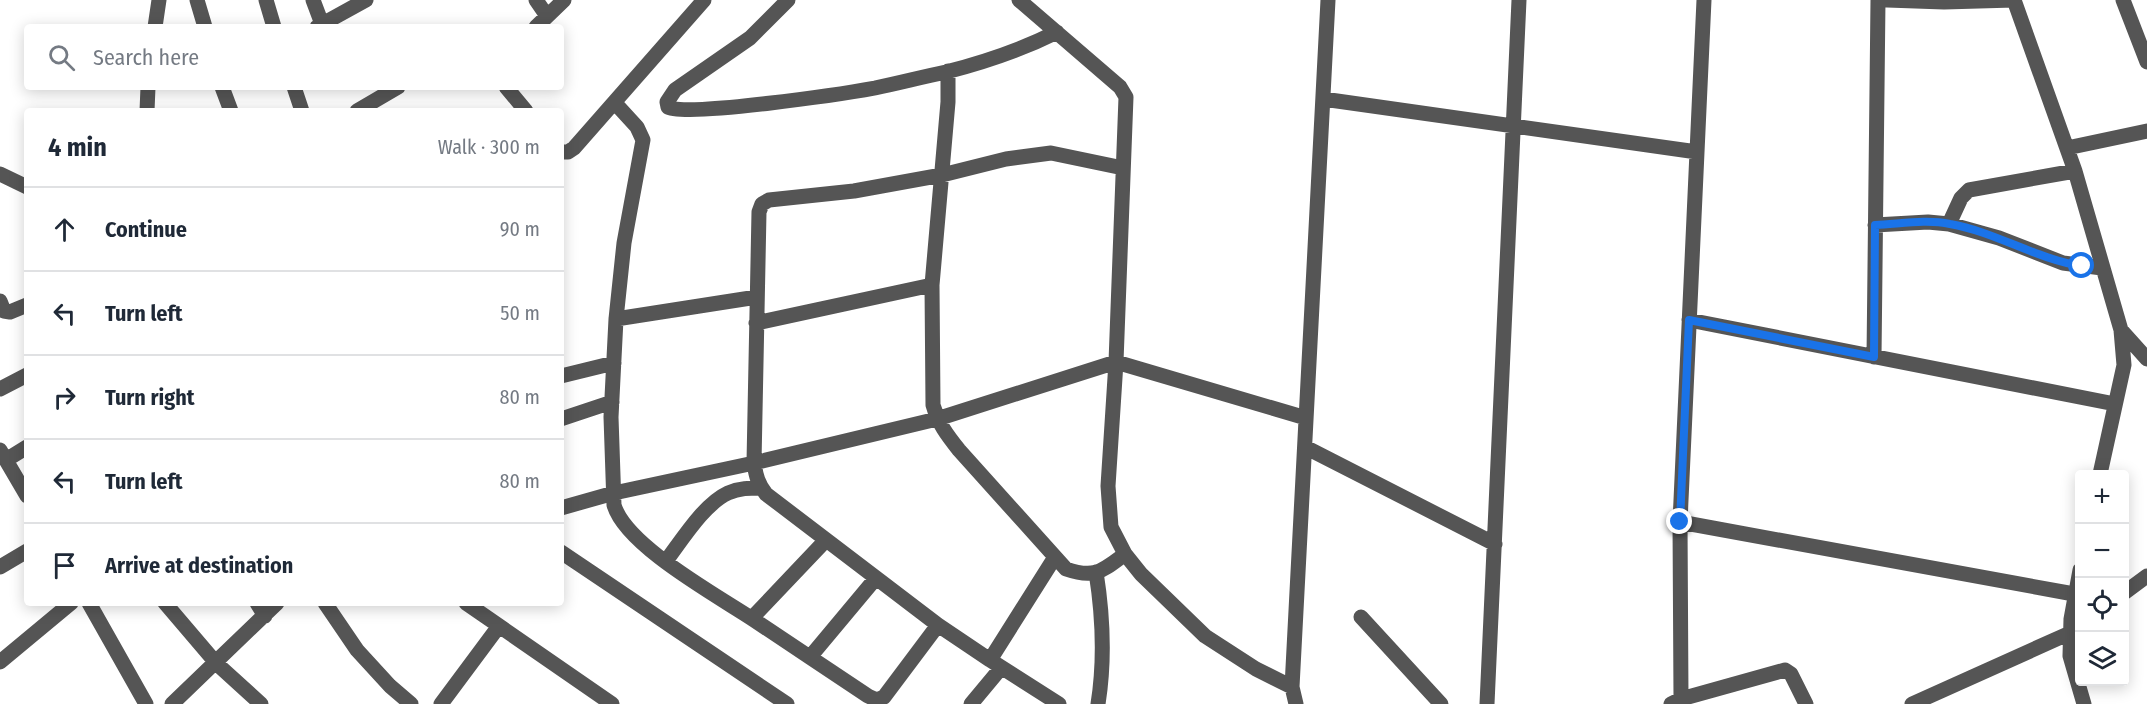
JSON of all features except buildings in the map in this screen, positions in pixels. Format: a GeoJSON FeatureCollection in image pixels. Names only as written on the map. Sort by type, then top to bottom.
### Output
{"type":"FeatureCollection","features":[{"type":"Feature","properties":{"kind":"street"},"geometry":{"type":"LineString","coordinates":[[155,24],[159,0]]}},
{"type":"Feature","properties":{"kind":"street"},"geometry":{"type":"LineString","coordinates":[[197,0],[204,24]]}},
{"type":"Feature","properties":{"kind":"street"},"geometry":{"type":"LineString","coordinates":[[266,0],[273,24]]}},
{"type":"Feature","properties":{"kind":"street"},"geometry":{"type":"LineString","coordinates":[[313,0],[319,24]]}},
{"type":"Feature","properties":{"kind":"street"},"geometry":{"type":"LineString","coordinates":[[324,24],[366,0]]}},
{"type":"Feature","properties":{"kind":"street"},"geometry":{"type":"LineString","coordinates":[[536,0],[541,22]]}},
{"type":"Feature","properties":{"kind":"street"},"geometry":{"type":"LineString","coordinates":[[541,22],[564,0]]}},
{"type":"Feature","properties":{"kind":"street"},"geometry":{"type":"LineString","coordinates":[[564,152],[574,148],[619,107],[704,0]]}},
{"type":"Feature","properties":{"kind":"street"},"geometry":{"type":"LineString","coordinates":[[788,0],[750,38],[675,90],[667,102],[668,107],[672,111],[702,111],[874,88],[947,75],[1062,36]]}},
{"type":"Feature","properties":{"kind":"street"},"geometry":{"type":"LineString","coordinates":[[1296,704],[1292,687],[1328,0]]}},
{"type":"Feature","properties":{"kind":"street"},"geometry":{"type":"LineString","coordinates":[[1487,704],[1519,0]]}},
{"type":"Feature","properties":{"kind":"street"},"geometry":{"type":"LineString","coordinates":[[1704,0],[1680,522],[1676,701],[1785,670],[1791,674],[1806,704]]}},
{"type":"Feature","properties":{"kind":"street"},"geometry":{"type":"LineString","coordinates":[[1874,357],[1878,0]]}},
{"type":"Feature","properties":{"kind":"street"},"geometry":{"type":"LineString","coordinates":[[1887,0],[1944,2],[2014,0],[2075,171],[2121,330],[2124,365],[2101,470]]}},
{"type":"Feature","properties":{"kind":"street"},"geometry":{"type":"LineString","coordinates":[[2123,0],[2147,62]]}},
{"type":"Feature","properties":{"kind":"street"},"geometry":{"type":"LineString","coordinates":[[1027,2],[1120,87],[1126,97],[1116,362],[1108,486],[1111,527],[1125,554],[1141,573],[1204,636],[1256,669],[1292,687]]}},
{"type":"Feature","properties":{"kind":"street"},"geometry":{"type":"LineString","coordinates":[[947,75],[948,102],[932,285],[933,405],[937,419],[942,430],[959,450],[1066,569],[1083,575],[1096,572],[1108,567],[1125,554]]}},
{"type":"Feature","properties":{"kind":"street"},"geometry":{"type":"LineString","coordinates":[[147,108],[148,90]]}},
{"type":"Feature","properties":{"kind":"street"},"geometry":{"type":"LineString","coordinates":[[223,90],[230,108]]}},
{"type":"Feature","properties":{"kind":"street"},"geometry":{"type":"LineString","coordinates":[[295,90],[301,108]]}},
{"type":"Feature","properties":{"kind":"street"},"geometry":{"type":"LineString","coordinates":[[362,108],[393,90]]}},
{"type":"Feature","properties":{"kind":"street"},"geometry":{"type":"LineString","coordinates":[[508,90],[524,108]]}},
{"type":"Feature","properties":{"kind":"street"},"geometry":{"type":"LineString","coordinates":[[1323,99],[1697,152]]}},
{"type":"Feature","properties":{"kind":"street"},"geometry":{"type":"LineString","coordinates":[[619,107],[637,127],[643,140],[624,243],[616,319],[612,402],[614,493],[617,515],[627,528],[677,571],[877,700],[884,696],[938,625]]}},
{"type":"Feature","properties":{"kind":"street"},"geometry":{"type":"LineString","coordinates":[[2067,148],[2147,131]]}},
{"type":"Feature","properties":{"kind":"street"},"geometry":{"type":"LineString","coordinates":[[1059,704],[938,625],[761,488],[756,478],[754,463],[759,212],[762,204],[769,200],[854,191],[942,175],[1006,159],[1051,153],[1123,168]]}},
{"type":"Feature","properties":{"kind":"street"},"geometry":{"type":"LineString","coordinates":[[1949,224],[1960,198],[1969,190],[2075,171]]}},
{"type":"Feature","properties":{"kind":"street"},"geometry":{"type":"LineString","coordinates":[[0,174],[24,186]]}},
{"type":"Feature","properties":{"kind":"street"},"geometry":{"type":"LineString","coordinates":[[1875,225],[1928,222],[1949,224],[1999,238],[2063,263],[2102,268]]}},
{"type":"Feature","properties":{"kind":"street"},"geometry":{"type":"LineString","coordinates":[[756,322],[932,285]]}},
{"type":"Feature","properties":{"kind":"street"},"geometry":{"type":"LineString","coordinates":[[616,319],[757,297]]}},
{"type":"Feature","properties":{"kind":"street"},"geometry":{"type":"LineString","coordinates":[[0,301],[4,311],[10,312],[24,306]]}},
{"type":"Feature","properties":{"kind":"street"},"geometry":{"type":"LineString","coordinates":[[1689,320],[2115,404]]}},
{"type":"Feature","properties":{"kind":"street"},"geometry":{"type":"LineString","coordinates":[[2121,330],[2147,359]]}},
{"type":"Feature","properties":{"kind":"street"},"geometry":{"type":"LineString","coordinates":[[564,507],[614,493],[754,463],[937,419],[1116,362],[1306,418]]}},
{"type":"Feature","properties":{"kind":"street"},"geometry":{"type":"LineString","coordinates":[[564,375],[614,363]]}},
{"type":"Feature","properties":{"kind":"street"},"geometry":{"type":"LineString","coordinates":[[0,388],[24,376]]}},
{"type":"Feature","properties":{"kind":"street"},"geometry":{"type":"LineString","coordinates":[[564,418],[612,402]]}},
{"type":"Feature","properties":{"kind":"street"},"geometry":{"type":"LineString","coordinates":[[1305,447],[1495,544]]}},
{"type":"Feature","properties":{"kind":"street"},"geometry":{"type":"LineString","coordinates":[[24,448],[3,455],[24,491]]}},
{"type":"Feature","properties":{"kind":"street"},"geometry":{"type":"LineString","coordinates":[[666,561],[711,505],[727,493],[739,489],[761,488]]}},
{"type":"Feature","properties":{"kind":"street"},"geometry":{"type":"LineString","coordinates":[[1680,522],[2074,594]]}},
{"type":"Feature","properties":{"kind":"street"},"geometry":{"type":"LineString","coordinates":[[752,618],[826,540]]}},
{"type":"Feature","properties":{"kind":"street"},"geometry":{"type":"LineString","coordinates":[[0,567],[24,553]]}},
{"type":"Feature","properties":{"kind":"street"},"geometry":{"type":"LineString","coordinates":[[564,554],[787,704]]}},
{"type":"Feature","properties":{"kind":"street"},"geometry":{"type":"LineString","coordinates":[[971,704],[1055,557]]}},
{"type":"Feature","properties":{"kind":"street"},"geometry":{"type":"LineString","coordinates":[[1096,572],[1103,628],[1103,676],[1098,704]]}},
{"type":"Feature","properties":{"kind":"street"},"geometry":{"type":"LineString","coordinates":[[2129,589],[2147,576]]}},
{"type":"Feature","properties":{"kind":"street"},"geometry":{"type":"LineString","coordinates":[[810,657],[876,578]]}},
{"type":"Feature","properties":{"kind":"street"},"geometry":{"type":"LineString","coordinates":[[2077,578],[2074,594],[2075,630],[2070,656],[2084,704]]}},
{"type":"Feature","properties":{"kind":"street"},"geometry":{"type":"LineString","coordinates":[[0,662],[67,606]]}},
{"type":"Feature","properties":{"kind":"street"},"geometry":{"type":"LineString","coordinates":[[91,606],[146,704]]}},
{"type":"Feature","properties":{"kind":"street"},"geometry":{"type":"LineString","coordinates":[[168,606],[220,667],[261,704]]}},
{"type":"Feature","properties":{"kind":"street"},"geometry":{"type":"LineString","coordinates":[[327,606],[357,650],[390,686],[411,704]]}},
{"type":"Feature","properties":{"kind":"street"},"geometry":{"type":"LineString","coordinates":[[470,606],[612,704]]}},
{"type":"Feature","properties":{"kind":"street"},"geometry":{"type":"LineString","coordinates":[[172,704],[220,667],[261,609]]}},
{"type":"Feature","properties":{"kind":"street"},"geometry":{"type":"LineString","coordinates":[[1361,617],[1441,704]]}},
{"type":"Feature","properties":{"kind":"street"},"geometry":{"type":"LineString","coordinates":[[441,704],[499,626]]}},
{"type":"Feature","properties":{"kind":"street"},"geometry":{"type":"LineString","coordinates":[[1912,704],[2075,630]]}},
{"type":"Feature","properties":{"kind":"route"},"geometry":{"type":"LineString","coordinates":[[1680,522],[1689,320],[1874,357],[1875,225],[1928,222],[1949,224],[1999,238],[2047,258],[2082,266]]}}]}
